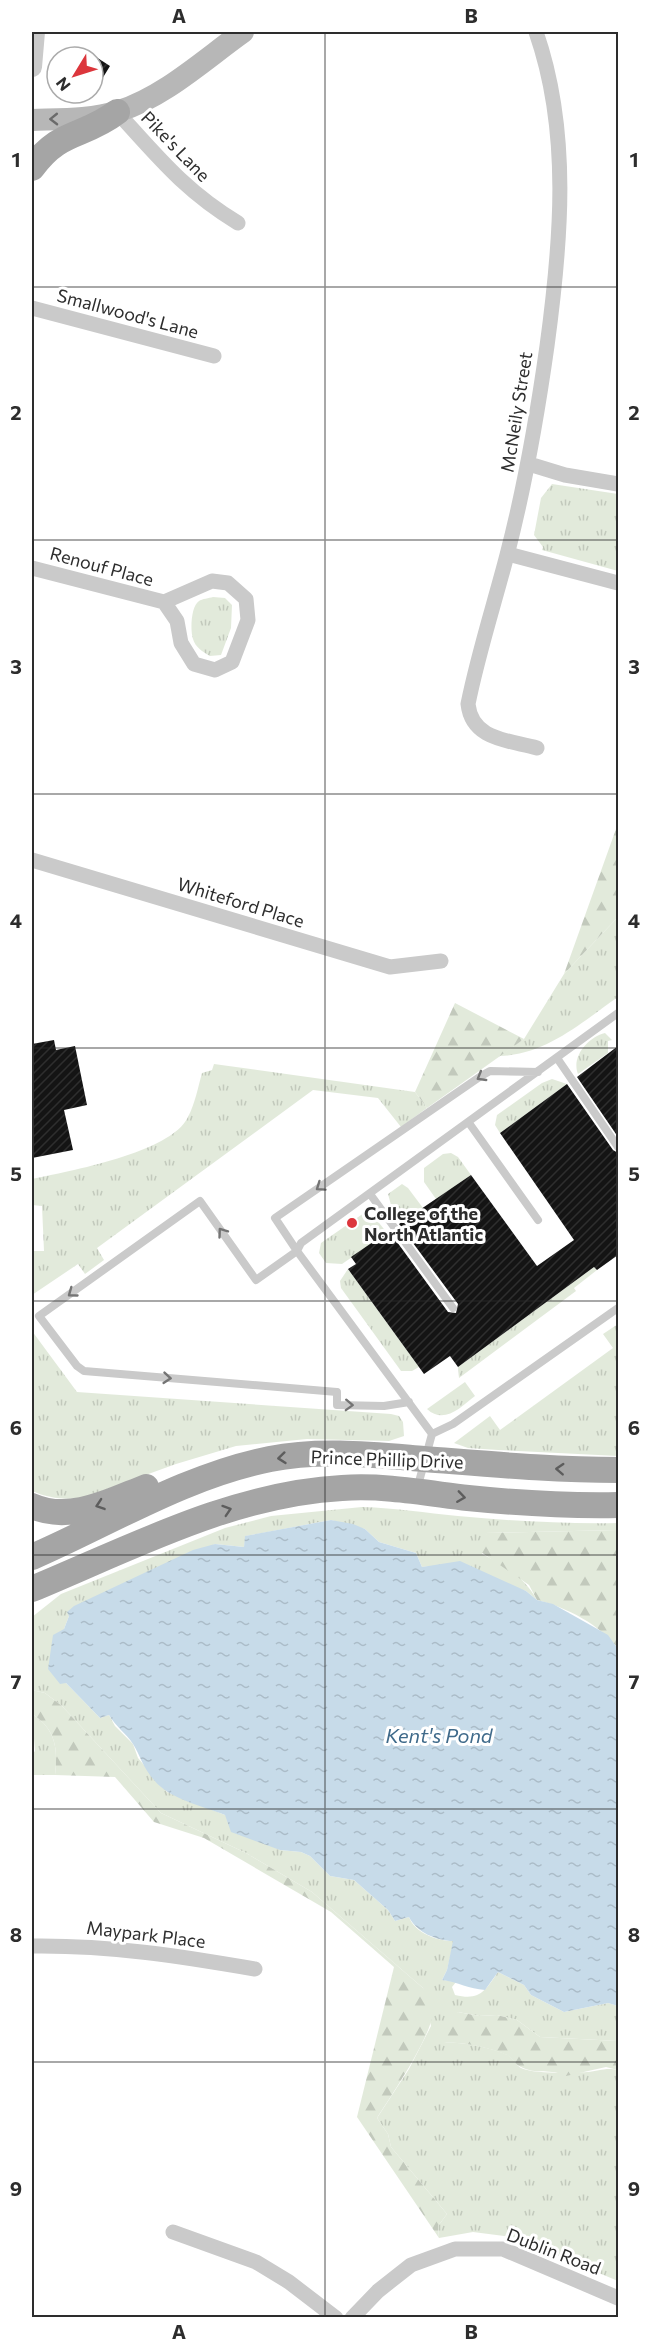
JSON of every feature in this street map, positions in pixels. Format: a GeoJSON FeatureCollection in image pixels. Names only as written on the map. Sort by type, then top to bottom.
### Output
{"type":"FeatureCollection","features":[{"type":"Feature","properties":{"kind":"main road"},"geometry":{"type":"LineString","coordinates":[[32,168],[46,150],[59,140],[100,124],[117,112],[158,92],[243,32]]}},
{"type":"Feature","properties":{"kind":"main road"},"geometry":{"type":"LineString","coordinates":[[32,120],[83,119],[117,112]]}},
{"type":"Feature","properties":{"kind":"main road","name":"Prince Phillip Drive"},"geometry":{"type":"LineString","coordinates":[[32,1557],[214,1474],[255,1462],[299,1456],[354,1454],[618,1470]]}},
{"type":"Feature","properties":{"kind":"main road"},"geometry":{"type":"LineString","coordinates":[[32,1506],[44,1511],[76,1512],[190,1469],[214,1474]]}},
{"type":"Feature","properties":{"kind":"main road","name":"Prince Phillip Drive"},"geometry":{"type":"LineString","coordinates":[[32,1589],[180,1527],[245,1504],[334,1488],[416,1490],[537,1504],[618,1506]]}},
{"type":"Feature","properties":{"kind":"main road"},"geometry":{"type":"LineString","coordinates":[[32,1601],[56,1579]]}},
{"type":"Feature","properties":{"kind":"street"},"geometry":{"type":"LineString","coordinates":[[32,67],[34,32]]}},
{"type":"Feature","properties":{"kind":"street","name":"McNeily Street"},"geometry":{"type":"LineString","coordinates":[[536,32],[551,82],[560,202],[553,298],[528,464],[508,554],[471,690],[469,715],[474,725],[484,732],[537,748]]}},
{"type":"Feature","properties":{"kind":"street","name":"Pike's Lane"},"geometry":{"type":"LineString","coordinates":[[117,112],[183,185],[205,203],[238,223]]}},
{"type":"Feature","properties":{"kind":"street","name":"Smallwood's Lane"},"geometry":{"type":"LineString","coordinates":[[32,308],[214,356]]}},
{"type":"Feature","properties":{"kind":"street"},"geometry":{"type":"LineString","coordinates":[[528,464],[618,484]]}},
{"type":"Feature","properties":{"kind":"street"},"geometry":{"type":"LineString","coordinates":[[508,554],[618,583]]}},
{"type":"Feature","properties":{"kind":"street","name":"Renouf Place"},"geometry":{"type":"LineString","coordinates":[[32,568],[164,602],[213,581],[228,583],[246,599],[248,620],[232,662],[215,670],[194,664],[181,643],[177,621],[164,602]]}},
{"type":"Feature","properties":{"kind":"street","name":"Whiteford Place"},"geometry":{"type":"LineString","coordinates":[[32,860],[390,967],[441,961]]}},
{"type":"Feature","properties":{"kind":"street","name":"Maypark Place"},"geometry":{"type":"LineString","coordinates":[[32,1946],[89,1945],[150,1951],[255,1970]]}},
{"type":"Feature","properties":{"kind":"street"},"geometry":{"type":"LineString","coordinates":[[173,2232],[256,2262],[289,2282],[336,2318]]}},
{"type":"Feature","properties":{"kind":"street","name":"Dublin Road"},"geometry":{"type":"LineString","coordinates":[[352,2318],[378,2291],[411,2265],[455,2249],[503,2249],[618,2298]]}},
{"type":"Feature","properties":{"kind":"lane"},"geometry":{"type":"LineString","coordinates":[[409,1402],[384,1406],[338,1405],[337,1392],[84,1371],[77,1366],[39,1316],[200,1201],[256,1280],[297,1251],[301,1243],[618,1013]]}},
{"type":"Feature","properties":{"kind":"lane"},"geometry":{"type":"LineString","coordinates":[[557,1058],[618,1147]]}},
{"type":"Feature","properties":{"kind":"lane"},"geometry":{"type":"LineString","coordinates":[[432,1434],[275,1218],[481,1076],[490,1071],[537,1072]]}},
{"type":"Feature","properties":{"kind":"lane"},"geometry":{"type":"LineString","coordinates":[[469,1123],[538,1220]]}},
{"type":"Feature","properties":{"kind":"lane"},"geometry":{"type":"LineString","coordinates":[[370,1194],[453,1308]]}},
{"type":"Feature","properties":{"kind":"lane"},"geometry":{"type":"LineString","coordinates":[[416,1490],[432,1434],[453,1424],[618,1308]]}},
{"type":"Feature","properties":{"kind":"green space"},"geometry":{"type":"Polygon","coordinates":[[[552,484],[618,494],[618,571],[542,550],[543,547],[534,535],[541,498],[552,484]]]}},
{"type":"Feature","properties":{"kind":"green space"},"geometry":{"type":"Polygon","coordinates":[[[213,597],[225,598],[232,605],[231,628],[221,655],[210,656],[194,642],[191,624],[196,604],[200,600],[213,597]]]}},
{"type":"Feature","properties":{"kind":"green space"},"geometry":{"type":"Polygon","coordinates":[[[618,828],[618,917],[564,974],[616,829],[618,828]]]}},
{"type":"Feature","properties":{"kind":"green space"},"geometry":{"type":"Polygon","coordinates":[[[618,917],[618,997],[563,1036],[532,1050],[499,1056],[524,1039],[564,974],[618,917]]]}},
{"type":"Feature","properties":{"kind":"green space"},"geometry":{"type":"Polygon","coordinates":[[[455,1003],[524,1039],[427,1108],[415,1092],[455,1003]]]}},
{"type":"Feature","properties":{"kind":"green space"},"geometry":{"type":"Polygon","coordinates":[[[605,1033],[612,1040],[608,1041],[608,1053],[578,1074],[577,1061],[582,1049],[587,1043],[605,1033]]]}},
{"type":"Feature","properties":{"kind":"green space"},"geometry":{"type":"Polygon","coordinates":[[[214,1064],[415,1092],[427,1108],[401,1127],[378,1098],[313,1090],[97,1248],[104,1260],[85,1274],[78,1264],[32,1295],[32,1251],[44,1251],[42,1206],[32,1205],[32,1179],[118,1158],[162,1141],[178,1130],[188,1117],[202,1073],[212,1070],[214,1064]]]}},
{"type":"Feature","properties":{"kind":"green space"},"geometry":{"type":"Polygon","coordinates":[[[552,1079],[567,1084],[500,1133],[495,1125],[497,1115],[542,1083],[552,1079]]]}},
{"type":"Feature","properties":{"kind":"green space"},"geometry":{"type":"Polygon","coordinates":[[[451,1153],[458,1157],[471,1175],[436,1199],[424,1182],[424,1168],[443,1154],[451,1153]]]}},
{"type":"Feature","properties":{"kind":"green space"},"geometry":{"type":"Polygon","coordinates":[[[402,1184],[408,1188],[423,1208],[403,1222],[391,1205],[388,1194],[402,1184]]]}},
{"type":"Feature","properties":{"kind":"green space"},"geometry":{"type":"Polygon","coordinates":[[[364,1213],[376,1219],[387,1233],[342,1264],[326,1263],[319,1253],[321,1243],[364,1213]]]}},
{"type":"Feature","properties":{"kind":"green space"},"geometry":{"type":"Polygon","coordinates":[[[594,1267],[597,1270],[574,1288],[576,1291],[459,1378],[458,1367],[594,1267]]]}},
{"type":"Feature","properties":{"kind":"green space"},"geometry":{"type":"Polygon","coordinates":[[[348,1269],[419,1367],[412,1371],[401,1371],[341,1288],[340,1281],[348,1269]]]}},
{"type":"Feature","properties":{"kind":"green space"},"geometry":{"type":"Polygon","coordinates":[[[618,1324],[618,1456],[468,1448],[454,1443],[490,1416],[500,1430],[613,1348],[603,1334],[618,1324]]]}},
{"type":"Feature","properties":{"kind":"green space"},"geometry":{"type":"Polygon","coordinates":[[[32,1331],[77,1392],[391,1414],[399,1416],[403,1422],[404,1436],[389,1441],[307,1439],[236,1446],[176,1464],[82,1498],[62,1499],[44,1495],[32,1491],[32,1331]]]}},
{"type":"Feature","properties":{"kind":"green space"},"geometry":{"type":"Polygon","coordinates":[[[465,1382],[475,1396],[458,1409],[446,1415],[440,1415],[427,1409],[465,1382]]]}},
{"type":"Feature","properties":{"kind":"green space"},"geometry":{"type":"Polygon","coordinates":[[[362,1507],[518,1521],[618,1523],[618,1530],[485,1533],[492,1538],[482,1554],[514,1573],[527,1585],[537,1600],[526,1591],[433,1566],[422,1567],[416,1553],[379,1542],[365,1529],[331,1520],[246,1536],[244,1547],[215,1544],[69,1616],[64,1629],[66,1683],[100,1718],[109,1715],[115,1726],[133,1744],[138,1758],[167,1792],[225,1815],[280,1850],[301,1852],[310,1856],[330,1876],[354,1880],[388,1910],[395,1921],[409,1917],[421,1932],[441,1940],[454,1941],[447,1970],[442,1980],[456,1982],[452,1987],[455,1995],[470,1997],[481,1993],[498,1972],[524,1985],[531,1995],[564,2012],[608,2003],[618,2006],[618,2041],[540,2037],[517,2020],[497,2015],[479,2016],[458,2012],[444,2043],[467,2044],[494,2050],[508,2055],[521,2068],[527,2070],[572,2073],[618,2070],[618,2281],[513,2237],[473,2232],[439,2238],[438,2226],[447,2214],[391,2147],[388,2134],[377,2118],[409,2069],[431,2026],[423,1988],[312,1892],[246,1853],[161,1813],[62,1706],[45,1693],[32,1690],[32,1617],[61,1594],[225,1528],[271,1516],[362,1507]]]}},
{"type":"Feature","properties":{"kind":"green space"},"geometry":{"type":"Polygon","coordinates":[[[618,1530],[618,1649],[602,1632],[582,1618],[560,1607],[537,1600],[529,1585],[468,1543],[491,1538],[484,1533],[618,1530]]]}},
{"type":"Feature","properties":{"kind":"green space"},"geometry":{"type":"Polygon","coordinates":[[[32,1690],[45,1693],[62,1706],[161,1813],[246,1853],[312,1892],[423,1988],[433,2004],[429,2029],[412,2062],[377,2118],[388,2134],[391,2147],[447,2214],[438,2226],[439,2238],[357,2117],[394,1967],[331,1912],[204,1838],[154,1822],[115,1777],[55,1775],[54,1740],[46,1726],[32,1714],[32,1690]]]}},
{"type":"Feature","properties":{"kind":"green space"},"geometry":{"type":"Polygon","coordinates":[[[32,1714],[46,1726],[54,1740],[55,1775],[32,1775],[32,1755],[35,1751],[32,1714]]]}},
{"type":"Feature","properties":{"kind":"green space"},"geometry":{"type":"Polygon","coordinates":[[[458,2012],[479,2016],[497,2015],[517,2020],[540,2037],[618,2041],[618,2070],[606,2067],[566,2076],[555,2072],[526,2069],[501,2052],[458,2043],[444,2043],[443,2034],[446,2026],[458,2012]]]}},
{"type":"Feature","properties":{"kind":"water","name":"Kent's Pond"},"geometry":{"type":"Polygon","coordinates":[[[331,1520],[353,1524],[365,1529],[379,1542],[416,1553],[422,1567],[460,1561],[526,1591],[537,1600],[553,1604],[608,1635],[618,1649],[618,2006],[608,2003],[564,2012],[531,1995],[524,1985],[498,1972],[485,1990],[442,1980],[447,1970],[453,1941],[428,1935],[409,1917],[395,1921],[388,1910],[354,1880],[330,1876],[310,1856],[301,1852],[280,1850],[231,1832],[225,1815],[187,1801],[160,1787],[144,1766],[133,1744],[109,1715],[100,1718],[66,1683],[60,1684],[48,1669],[53,1635],[64,1629],[69,1616],[67,1612],[74,1606],[193,1550],[215,1544],[244,1547],[245,1536],[331,1520]]]}},
{"type":"Feature","properties":{"kind":"building"},"geometry":{"type":"Polygon","coordinates":[[[105,63],[110,66],[105,74],[105,63]]]}},
{"type":"Feature","properties":{"kind":"building"},"geometry":{"type":"Polygon","coordinates":[[[54,1040],[56,1050],[75,1046],[87,1105],[64,1110],[73,1150],[32,1158],[32,1044],[54,1040]]]}},
{"type":"Feature","properties":{"kind":"building"},"geometry":{"type":"Polygon","coordinates":[[[618,1046],[618,1137],[577,1077],[618,1046]]]}},
{"type":"Feature","properties":{"kind":"building","name":"College of the North Atlantic"},"geometry":{"type":"Polygon","coordinates":[[[567,1084],[613,1150],[618,1153],[618,1255],[597,1270],[594,1267],[458,1367],[450,1356],[424,1374],[348,1269],[356,1264],[351,1257],[389,1231],[448,1312],[456,1313],[458,1304],[399,1224],[471,1175],[537,1266],[574,1240],[500,1133],[567,1084]]]}},
{"type":"Feature","properties":{"kind":"place","name":"College of the North Atlantic"},"geometry":{"type":"Point","coordinates":[352,1223]}}]}
